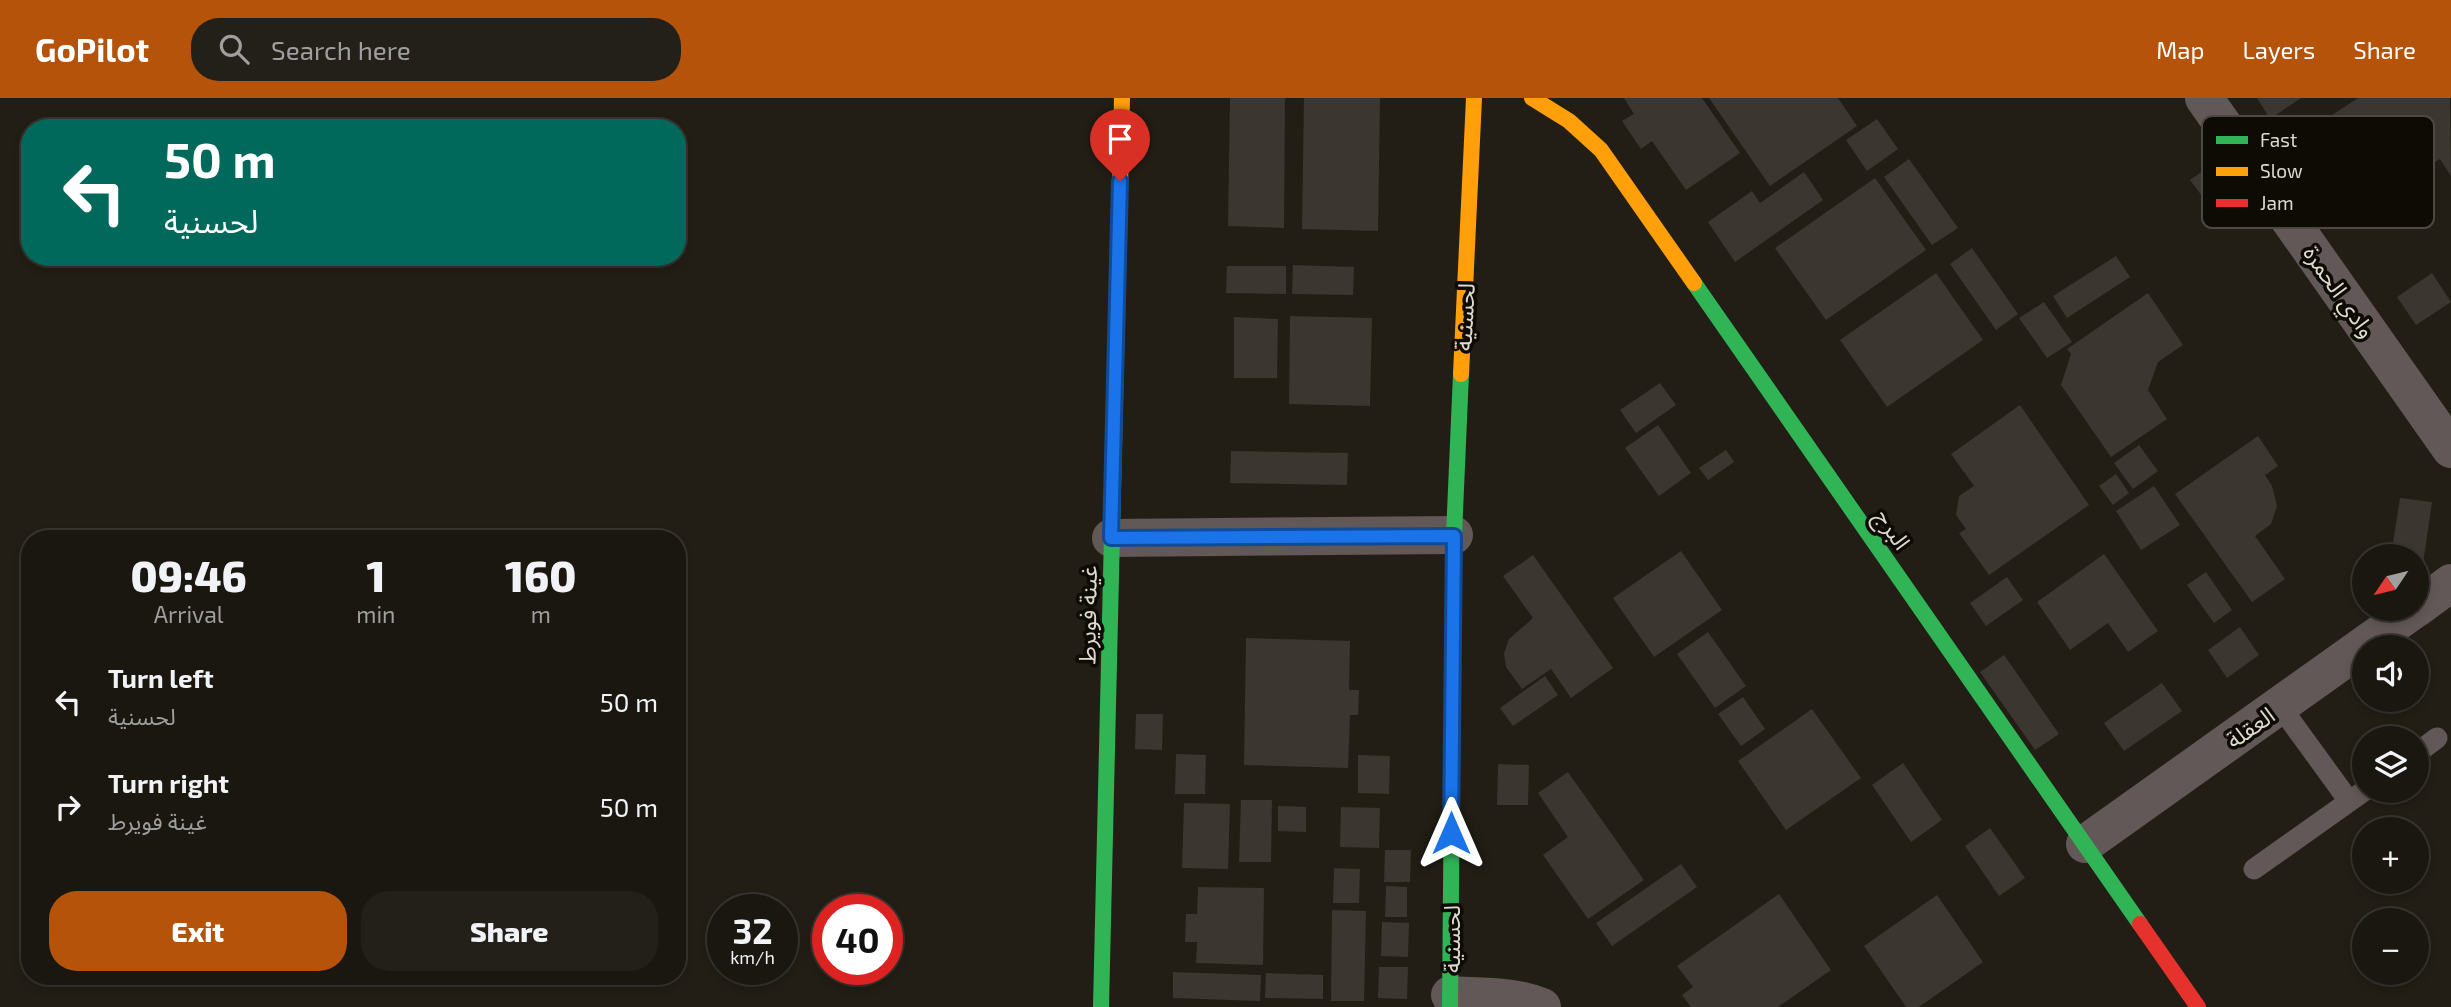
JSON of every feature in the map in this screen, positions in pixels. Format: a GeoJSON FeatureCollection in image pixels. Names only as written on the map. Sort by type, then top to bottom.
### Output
{"type":"FeatureCollection","features":[{"type":"Feature","properties":{"kind":"street","name":"غينة فويرط"},"geometry":{"type":"LineString","coordinates":[[1101,1007],[1122,98]]}},
{"type":"Feature","properties":{"kind":"street","name":"لحسنية"},"geometry":{"type":"LineString","coordinates":[[1450,1001],[1454,536],[1474,98]]}},
{"type":"Feature","properties":{"kind":"street","name":"البرج"},"geometry":{"type":"LineString","coordinates":[[1532,98],[1573,122],[1601,150],[2198,1007]]}},
{"type":"Feature","properties":{"kind":"street","name":"وادي الحمرة"},"geometry":{"type":"LineString","coordinates":[[2204,98],[2217,116]]}},
{"type":"Feature","properties":{"kind":"street","name":"وادي الحمرة"},"geometry":{"type":"LineString","coordinates":[[2295,228],[2451,449]]}},
{"type":"Feature","properties":{"kind":"street"},"geometry":{"type":"LineString","coordinates":[[1111,538],[1454,536]]}},
{"type":"Feature","properties":{"kind":"street","name":"العقلة"},"geometry":{"type":"LineString","coordinates":[[2429,599],[2451,583]]}},
{"type":"Feature","properties":{"kind":"street","name":"العقلة"},"geometry":{"type":"LineString","coordinates":[[2085,844],[2398,621]]}},
{"type":"Feature","properties":{"kind":"street"},"geometry":{"type":"LineString","coordinates":[[1450,1001],[1511,999],[1542,1007]]}},
{"type":"Feature","properties":{"kind":"lane"},"geometry":{"type":"LineString","coordinates":[[2280,706],[2352,790]]}},
{"type":"Feature","properties":{"kind":"lane"},"geometry":{"type":"LineString","coordinates":[[2429,744],[2437,738]]}},
{"type":"Feature","properties":{"kind":"lane"},"geometry":{"type":"LineString","coordinates":[[2254,869],[2352,800]]}},
{"type":"Feature","properties":{"kind":"building"},"geometry":{"type":"Polygon","coordinates":[[[1230,98],[1285,98],[1284,228],[1228,226],[1230,98]]]}},
{"type":"Feature","properties":{"kind":"building"},"geometry":{"type":"Polygon","coordinates":[[[1304,98],[1380,98],[1378,231],[1302,229],[1304,98]]]}},
{"type":"Feature","properties":{"kind":"building"},"geometry":{"type":"Polygon","coordinates":[[[1624,98],[1702,98],[1740,153],[1686,190],[1652,141],[1641,149],[1622,121],[1634,114],[1624,98]]]}},
{"type":"Feature","properties":{"kind":"building"},"geometry":{"type":"Polygon","coordinates":[[[1709,98],[1838,98],[1857,126],[1770,186],[1709,98]]]}},
{"type":"Feature","properties":{"kind":"building"},"geometry":{"type":"Polygon","coordinates":[[[2257,98],[2301,98],[2274,116],[2268,116],[2257,98]]]}},
{"type":"Feature","properties":{"kind":"building"},"geometry":{"type":"Polygon","coordinates":[[[2358,98],[2450,98],[2451,176],[2440,159],[2434,162],[2434,116],[2331,116],[2358,98]]]}},
{"type":"Feature","properties":{"kind":"building"},"geometry":{"type":"Polygon","coordinates":[[[1877,119],[1898,149],[1867,171],[1846,140],[1877,119]]]}},
{"type":"Feature","properties":{"kind":"building"},"geometry":{"type":"Polygon","coordinates":[[[1909,159],[1958,228],[1932,245],[1884,177],[1909,159]]]}},
{"type":"Feature","properties":{"kind":"building"},"geometry":{"type":"Polygon","coordinates":[[[1804,172],[1823,200],[1735,262],[1708,222],[1752,191],[1760,203],[1804,172]]]}},
{"type":"Feature","properties":{"kind":"building"},"geometry":{"type":"Polygon","coordinates":[[[2202,172],[2202,196],[2190,180],[2202,172]]]}},
{"type":"Feature","properties":{"kind":"building"},"geometry":{"type":"Polygon","coordinates":[[[1875,178],[1926,250],[1826,320],[1775,248],[1875,178]]]}},
{"type":"Feature","properties":{"kind":"building"},"geometry":{"type":"Polygon","coordinates":[[[1972,248],[2018,314],[1996,330],[1950,264],[1972,248]]]}},
{"type":"Feature","properties":{"kind":"building"},"geometry":{"type":"Polygon","coordinates":[[[2116,256],[2130,277],[2067,318],[2053,296],[2116,256]]]}},
{"type":"Feature","properties":{"kind":"building"},"geometry":{"type":"Polygon","coordinates":[[[1293,265],[1354,267],[1353,295],[1292,294],[1293,265]]]}},
{"type":"Feature","properties":{"kind":"building"},"geometry":{"type":"Polygon","coordinates":[[[1227,266],[1286,266],[1286,294],[1226,293],[1227,266]]]}},
{"type":"Feature","properties":{"kind":"building"},"geometry":{"type":"Polygon","coordinates":[[[1936,273],[1983,340],[1887,407],[1840,340],[1936,273]]]}},
{"type":"Feature","properties":{"kind":"building"},"geometry":{"type":"Polygon","coordinates":[[[2432,273],[2451,302],[2416,325],[2397,297],[2432,273]]]}},
{"type":"Feature","properties":{"kind":"building"},"geometry":{"type":"Polygon","coordinates":[[[2148,293],[2183,345],[2158,362],[2148,390],[2167,419],[2111,457],[2061,385],[2071,354],[2067,349],[2148,293]]]}},
{"type":"Feature","properties":{"kind":"building"},"geometry":{"type":"Polygon","coordinates":[[[2044,302],[2072,342],[2047,358],[2019,318],[2044,302]]]}},
{"type":"Feature","properties":{"kind":"building"},"geometry":{"type":"Polygon","coordinates":[[[1290,316],[1372,318],[1370,406],[1289,404],[1290,316]]]}},
{"type":"Feature","properties":{"kind":"building"},"geometry":{"type":"Polygon","coordinates":[[[1234,317],[1278,319],[1277,378],[1234,378],[1234,317]]]}},
{"type":"Feature","properties":{"kind":"building"},"geometry":{"type":"Polygon","coordinates":[[[1660,383],[1676,405],[1636,433],[1620,410],[1660,383]]]}},
{"type":"Feature","properties":{"kind":"building"},"geometry":{"type":"Polygon","coordinates":[[[2020,405],[2089,505],[1989,575],[1959,533],[1966,529],[1956,515],[1959,496],[1974,486],[1951,454],[2020,405]]]}},
{"type":"Feature","properties":{"kind":"building"},"geometry":{"type":"Polygon","coordinates":[[[1658,425],[1691,473],[1659,496],[1625,448],[1658,425]]]}},
{"type":"Feature","properties":{"kind":"building"},"geometry":{"type":"Polygon","coordinates":[[[2258,436],[2278,466],[2265,475],[2272,486],[2277,506],[2271,524],[2255,536],[2285,579],[2252,602],[2175,494],[2258,436]]]}},
{"type":"Feature","properties":{"kind":"building"},"geometry":{"type":"Polygon","coordinates":[[[2139,445],[2158,471],[2133,489],[2114,463],[2139,445]]]}},
{"type":"Feature","properties":{"kind":"building"},"geometry":{"type":"Polygon","coordinates":[[[1726,450],[1734,462],[1708,480],[1699,468],[1726,450]]]}},
{"type":"Feature","properties":{"kind":"building"},"geometry":{"type":"Polygon","coordinates":[[[1231,451],[1348,453],[1347,485],[1230,483],[1231,451]]]}},
{"type":"Feature","properties":{"kind":"building"},"geometry":{"type":"Polygon","coordinates":[[[2116,474],[2129,493],[2113,505],[2099,486],[2116,474]]]}},
{"type":"Feature","properties":{"kind":"building"},"geometry":{"type":"Polygon","coordinates":[[[2154,486],[2180,525],[2141,550],[2116,511],[2154,486]]]}},
{"type":"Feature","properties":{"kind":"building"},"geometry":{"type":"Polygon","coordinates":[[[2400,498],[2432,502],[2426,544],[2393,544],[2400,498]]]}},
{"type":"Feature","properties":{"kind":"building"},"geometry":{"type":"Polygon","coordinates":[[[1681,551],[1722,610],[1654,657],[1613,598],[1681,551]]]}},
{"type":"Feature","properties":{"kind":"building"},"geometry":{"type":"Polygon","coordinates":[[[2104,554],[2158,631],[2128,652],[2108,623],[2070,650],[2037,602],[2104,554]]]}},
{"type":"Feature","properties":{"kind":"building"},"geometry":{"type":"Polygon","coordinates":[[[1533,555],[1613,668],[1571,698],[1551,669],[1522,689],[1506,667],[1504,653],[1509,639],[1533,618],[1503,576],[1533,555]]]}},
{"type":"Feature","properties":{"kind":"building"},"geometry":{"type":"Polygon","coordinates":[[[2206,572],[2232,610],[2214,623],[2187,585],[2206,572]]]}},
{"type":"Feature","properties":{"kind":"building"},"geometry":{"type":"Polygon","coordinates":[[[2007,577],[2023,600],[1986,626],[1970,603],[2007,577]]]}},
{"type":"Feature","properties":{"kind":"building"},"geometry":{"type":"Polygon","coordinates":[[[2240,627],[2259,655],[2227,678],[2208,650],[2240,627]]]}},
{"type":"Feature","properties":{"kind":"building"},"geometry":{"type":"Polygon","coordinates":[[[1708,632],[1746,686],[1715,708],[1677,654],[1708,632]]]}},
{"type":"Feature","properties":{"kind":"building"},"geometry":{"type":"Polygon","coordinates":[[[1246,638],[1350,641],[1349,690],[1359,690],[1358,715],[1350,715],[1348,768],[1244,765],[1246,638]]]}},
{"type":"Feature","properties":{"kind":"building"},"geometry":{"type":"Polygon","coordinates":[[[2004,655],[2059,734],[2035,750],[1980,672],[2004,655]]]}},
{"type":"Feature","properties":{"kind":"building"},"geometry":{"type":"Polygon","coordinates":[[[1545,676],[1558,695],[1513,726],[1500,708],[1545,676]]]}},
{"type":"Feature","properties":{"kind":"building"},"geometry":{"type":"Polygon","coordinates":[[[2162,683],[2182,711],[2124,751],[2104,723],[2162,683]]]}},
{"type":"Feature","properties":{"kind":"building"},"geometry":{"type":"Polygon","coordinates":[[[1743,697],[1765,729],[1741,746],[1718,714],[1743,697]]]}},
{"type":"Feature","properties":{"kind":"building"},"geometry":{"type":"Polygon","coordinates":[[[1812,709],[1861,778],[1786,830],[1738,761],[1812,709]]]}},
{"type":"Feature","properties":{"kind":"building"},"geometry":{"type":"Polygon","coordinates":[[[1136,714],[1163,714],[1162,750],[1135,749],[1136,714]]]}},
{"type":"Feature","properties":{"kind":"building"},"geometry":{"type":"Polygon","coordinates":[[[1176,754],[1206,755],[1205,794],[1175,794],[1176,754]]]}},
{"type":"Feature","properties":{"kind":"building"},"geometry":{"type":"Polygon","coordinates":[[[1358,755],[1390,756],[1389,794],[1358,793],[1358,755]]]}},
{"type":"Feature","properties":{"kind":"building"},"geometry":{"type":"Polygon","coordinates":[[[1903,763],[1942,820],[1911,842],[1872,785],[1903,763]]]}},
{"type":"Feature","properties":{"kind":"building"},"geometry":{"type":"Polygon","coordinates":[[[1498,764],[1529,765],[1528,805],[1497,805],[1498,764]]]}},
{"type":"Feature","properties":{"kind":"building"},"geometry":{"type":"Polygon","coordinates":[[[1568,772],[1644,880],[1588,919],[1543,855],[1568,837],[1538,793],[1568,772]]]}},
{"type":"Feature","properties":{"kind":"building"},"geometry":{"type":"Polygon","coordinates":[[[1241,800],[1272,800],[1271,862],[1239,862],[1241,800]]]}},
{"type":"Feature","properties":{"kind":"building"},"geometry":{"type":"Polygon","coordinates":[[[1184,803],[1230,804],[1228,869],[1182,868],[1184,803]]]}},
{"type":"Feature","properties":{"kind":"building"},"geometry":{"type":"Polygon","coordinates":[[[1278,806],[1306,807],[1306,832],[1278,831],[1278,806]]]}},
{"type":"Feature","properties":{"kind":"building"},"geometry":{"type":"Polygon","coordinates":[[[1341,807],[1380,808],[1379,848],[1340,847],[1341,807]]]}},
{"type":"Feature","properties":{"kind":"building"},"geometry":{"type":"Polygon","coordinates":[[[1990,828],[2025,878],[1999,896],[1965,846],[1990,828]]]}},
{"type":"Feature","properties":{"kind":"building"},"geometry":{"type":"Polygon","coordinates":[[[1385,850],[1411,850],[1410,882],[1384,882],[1385,850]]]}},
{"type":"Feature","properties":{"kind":"building"},"geometry":{"type":"Polygon","coordinates":[[[1681,864],[1697,887],[1612,946],[1596,923],[1681,864]]]}},
{"type":"Feature","properties":{"kind":"building"},"geometry":{"type":"Polygon","coordinates":[[[1334,868],[1360,869],[1359,903],[1333,903],[1334,868]]]}},
{"type":"Feature","properties":{"kind":"building"},"geometry":{"type":"Polygon","coordinates":[[[1386,886],[1407,887],[1407,917],[1385,917],[1386,886]]]}},
{"type":"Feature","properties":{"kind":"building"},"geometry":{"type":"Polygon","coordinates":[[[1198,887],[1264,888],[1263,965],[1196,963],[1197,942],[1185,942],[1186,914],[1197,914],[1198,887]]]}},
{"type":"Feature","properties":{"kind":"building"},"geometry":{"type":"Polygon","coordinates":[[[1779,894],[1831,970],[1778,1007],[1691,1007],[1682,995],[1693,987],[1677,966],[1779,894]]]}},
{"type":"Feature","properties":{"kind":"building"},"geometry":{"type":"Polygon","coordinates":[[[1937,895],[1983,962],[1919,1007],[1906,1007],[1864,946],[1937,895]]]}},
{"type":"Feature","properties":{"kind":"building"},"geometry":{"type":"Polygon","coordinates":[[[1332,910],[1366,911],[1364,1001],[1331,1001],[1332,910]]]}},
{"type":"Feature","properties":{"kind":"building"},"geometry":{"type":"Polygon","coordinates":[[[1382,922],[1409,923],[1408,957],[1381,956],[1382,922]]]}},
{"type":"Feature","properties":{"kind":"building"},"geometry":{"type":"Polygon","coordinates":[[[1379,967],[1408,967],[1407,999],[1378,998],[1379,967]]]}},
{"type":"Feature","properties":{"kind":"building"},"geometry":{"type":"Polygon","coordinates":[[[1173,972],[1261,975],[1260,1001],[1173,998],[1173,972]]]}},
{"type":"Feature","properties":{"kind":"building"},"geometry":{"type":"Polygon","coordinates":[[[1266,973],[1323,975],[1323,999],[1265,998],[1266,973]]]}},
{"type":"Feature","properties":{"kind":"traffic: fast"},"geometry":{"type":"LineString","coordinates":[[1101,1007],[1120,189]]}},
{"type":"Feature","properties":{"kind":"traffic: fast"},"geometry":{"type":"LineString","coordinates":[[1694,283],[2140,924]]}},
{"type":"Feature","properties":{"kind":"traffic: fast"},"geometry":{"type":"LineString","coordinates":[[1450,1007],[1454,535],[1461,374]]}},
{"type":"Feature","properties":{"kind":"traffic: slow"},"geometry":{"type":"LineString","coordinates":[[1120,189],[1122,98]]}},
{"type":"Feature","properties":{"kind":"traffic: slow"},"geometry":{"type":"LineString","coordinates":[[1461,374],[1474,98]]}},
{"type":"Feature","properties":{"kind":"traffic: slow"},"geometry":{"type":"LineString","coordinates":[[1532,98],[1569,121],[1601,150],[1694,283]]}},
{"type":"Feature","properties":{"kind":"traffic: jam"},"geometry":{"type":"LineString","coordinates":[[2140,924],[2198,1007]]}},
{"type":"Feature","properties":{"kind":"route"},"geometry":{"type":"LineString","coordinates":[[1120,181],[1111,538],[1454,536],[1451,833]]}}]}
